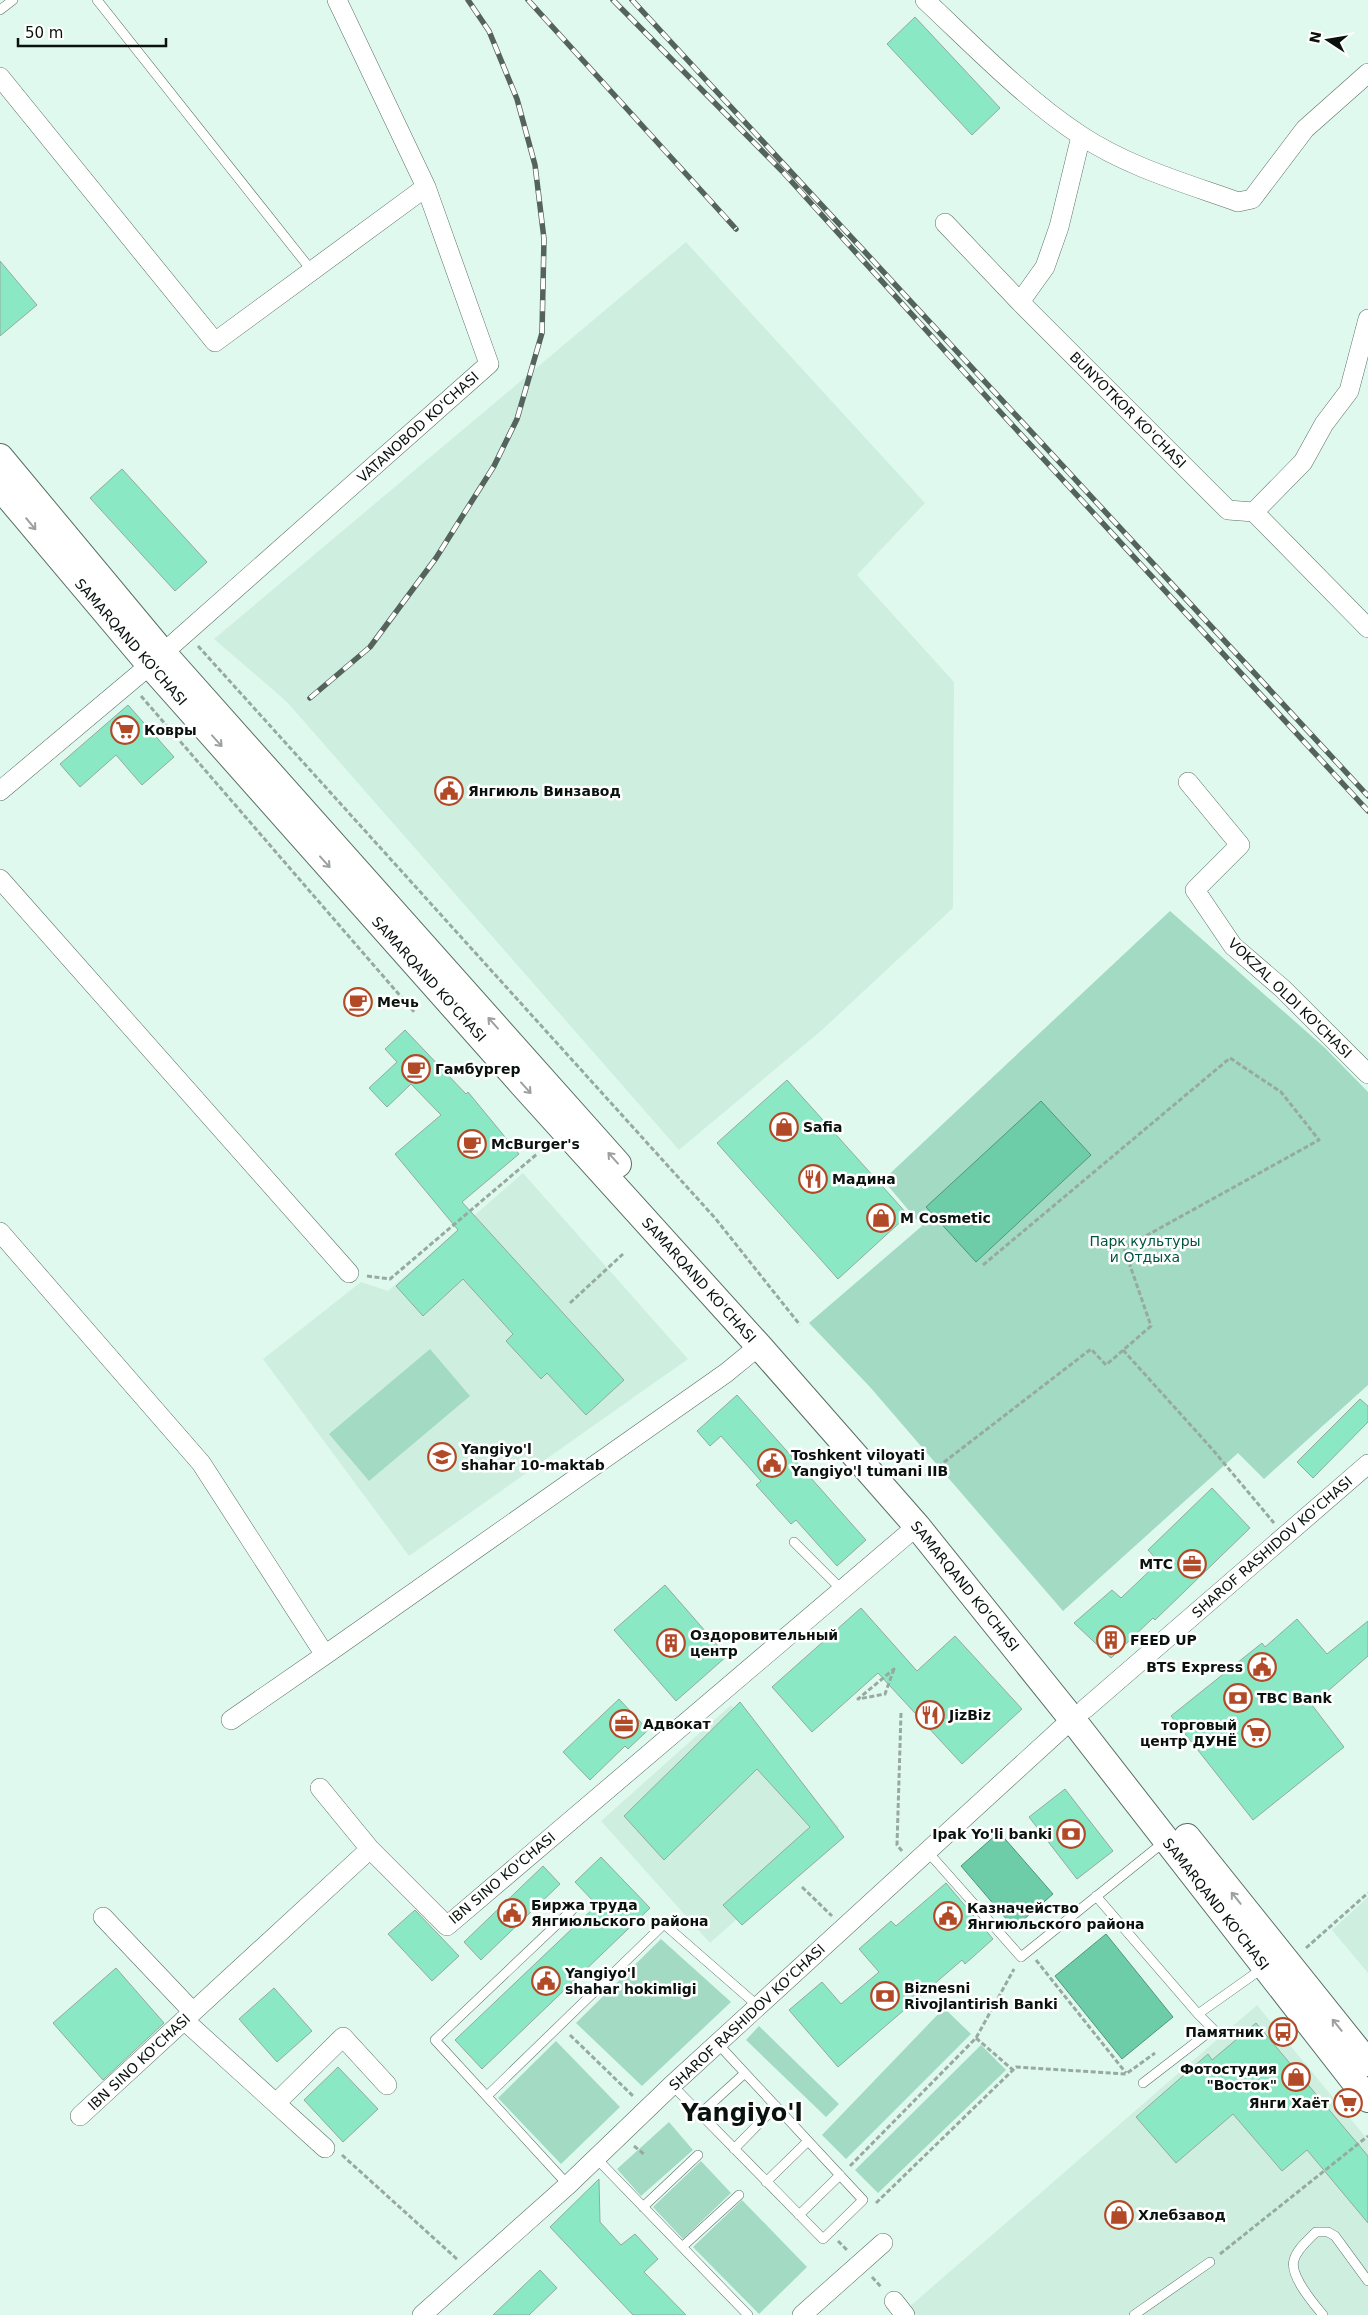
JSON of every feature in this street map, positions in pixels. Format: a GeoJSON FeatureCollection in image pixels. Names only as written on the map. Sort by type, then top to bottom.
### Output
{"type":"FeatureCollection","features":[{"type":"Feature","properties":{"kind":"main road","name":"SAMARQAND KO'CHASI"},"geometry":{"type":"LineString","coordinates":[[0,456],[157,659]]}},
{"type":"Feature","properties":{"kind":"main road","name":"SAMARQAND KO'CHASI"},"geometry":{"type":"LineString","coordinates":[[0,487],[157,659],[522,1084],[766,1341],[922,1511],[1276,1965],[1368,2099]]}},
{"type":"Feature","properties":{"kind":"main road","name":"SAMARQAND KO'CHASI"},"geometry":{"type":"LineString","coordinates":[[766,1341],[917,1526],[1079,1714],[1166,1840],[1276,1965],[1368,2063]]}},
{"type":"Feature","properties":{"kind":"street","name":"VATANOBOD KO'CHASI"},"geometry":{"type":"LineString","coordinates":[[0,791],[157,659],[489,364],[426,187],[337,0]]}},
{"type":"Feature","properties":{"kind":"street"},"geometry":{"type":"LineString","coordinates":[[926,0],[1032,98],[1081,136],[1143,169],[1238,202],[1252,199],[1305,129],[1368,73]]}},
{"type":"Feature","properties":{"kind":"street"},"geometry":{"type":"LineString","coordinates":[[0,77],[215,342],[426,187]]}},
{"type":"Feature","properties":{"kind":"street"},"geometry":{"type":"LineString","coordinates":[[1020,302],[1045,267],[1059,227],[1081,136]]}},
{"type":"Feature","properties":{"kind":"street","name":"BUNYOTKOR KO'CHASI"},"geometry":{"type":"LineString","coordinates":[[945,223],[1020,302],[1228,510],[1254,512]]}},
{"type":"Feature","properties":{"kind":"street"},"geometry":{"type":"LineString","coordinates":[[1368,319],[1349,391],[1324,424],[1303,462],[1254,512],[1368,628]]}},
{"type":"Feature","properties":{"kind":"street","name":"VOKZAL OLDI KO'CHASI"},"geometry":{"type":"LineString","coordinates":[[1188,782],[1240,845],[1196,890],[1233,946],[1282,990],[1368,1074]]}},
{"type":"Feature","properties":{"kind":"street"},"geometry":{"type":"LineString","coordinates":[[0,879],[349,1273]]}},
{"type":"Feature","properties":{"kind":"street"},"geometry":{"type":"LineString","coordinates":[[0,1232],[201,1463],[326,1655]]}},
{"type":"Feature","properties":{"kind":"street"},"geometry":{"type":"LineString","coordinates":[[230,1720],[326,1655],[726,1373],[766,1341]]}},
{"type":"Feature","properties":{"kind":"street","name":"SHAROF RASHIDOV KO’CHASI"},"geometry":{"type":"LineString","coordinates":[[430,2313],[471,2272],[568,2185],[672,2085],[927,1851],[1079,1714],[1368,1464]]}},
{"type":"Feature","properties":{"kind":"street","name":"IBN SINO KO'CHASI"},"geometry":{"type":"LineString","coordinates":[[80,2116],[370,1849],[447,1926],[917,1526]]}},
{"type":"Feature","properties":{"kind":"street"},"geometry":{"type":"LineString","coordinates":[[320,1788],[370,1849]]}},
{"type":"Feature","properties":{"kind":"street"},"geometry":{"type":"LineString","coordinates":[[103,1917],[189,2016],[276,2104],[330,2149]]}},
{"type":"Feature","properties":{"kind":"street"},"geometry":{"type":"LineString","coordinates":[[276,2104],[343,2038],[388,2085]]}},
{"type":"Feature","properties":{"kind":"street"},"geometry":{"type":"LineString","coordinates":[[802,2315],[883,2243]]}},
{"type":"Feature","properties":{"kind":"lane"},"geometry":{"type":"LineString","coordinates":[[0,10],[13,0]]}},
{"type":"Feature","properties":{"kind":"lane"},"geometry":{"type":"LineString","coordinates":[[97,0],[312,271]]}},
{"type":"Feature","properties":{"kind":"lane"},"geometry":{"type":"LineString","coordinates":[[794,1542],[842,1590]]}},
{"type":"Feature","properties":{"kind":"lane"},"geometry":{"type":"LineString","coordinates":[[927,1851],[1021,1957],[1166,1840]]}},
{"type":"Feature","properties":{"kind":"lane"},"geometry":{"type":"LineString","coordinates":[[1096,1896],[1213,2029],[1143,2083]]}},
{"type":"Feature","properties":{"kind":"lane"},"geometry":{"type":"LineString","coordinates":[[568,2185],[435,2040],[572,1910]]}},
{"type":"Feature","properties":{"kind":"lane"},"geometry":{"type":"LineString","coordinates":[[487,2096],[664,1924],[758,2006]]}},
{"type":"Feature","properties":{"kind":"lane"},"geometry":{"type":"LineString","coordinates":[[1198,2014],[1276,1965]]}},
{"type":"Feature","properties":{"kind":"lane"},"geometry":{"type":"LineString","coordinates":[[672,2085],[822,2239],[830,2232],[863,2200],[718,2044]]}},
{"type":"Feature","properties":{"kind":"lane"},"geometry":{"type":"LineString","coordinates":[[700,2114],[745,2073]]}},
{"type":"Feature","properties":{"kind":"lane"},"geometry":{"type":"LineString","coordinates":[[734,2149],[776,2106]]}},
{"type":"Feature","properties":{"kind":"lane"},"geometry":{"type":"LineString","coordinates":[[766,2182],[808,2141]]}},
{"type":"Feature","properties":{"kind":"lane"},"geometry":{"type":"LineString","coordinates":[[643,2207],[698,2155]]}},
{"type":"Feature","properties":{"kind":"lane"},"geometry":{"type":"LineString","coordinates":[[596,2158],[748,2315]]}},
{"type":"Feature","properties":{"kind":"lane"},"geometry":{"type":"LineString","coordinates":[[799,2215],[840,2176]]}},
{"type":"Feature","properties":{"kind":"lane"},"geometry":{"type":"LineString","coordinates":[[682,2247],[739,2195]]}},
{"type":"Feature","properties":{"kind":"lane"},"geometry":{"type":"LineString","coordinates":[[1323,2315],[1293,2270],[1294,2260],[1303,2245],[1316,2232],[1328,2232],[1335,2236],[1368,2282]]}},
{"type":"Feature","properties":{"kind":"lane"},"geometry":{"type":"LineString","coordinates":[[1134,2315],[1210,2262]]}},
{"type":"Feature","properties":{"kind":"path"},"geometry":{"type":"LineString","coordinates":[[186,633],[716,1218],[800,1325]]}},
{"type":"Feature","properties":{"kind":"path"},"geometry":{"type":"LineString","coordinates":[[130,682],[414,1013]]}},
{"type":"Feature","properties":{"kind":"path"},"geometry":{"type":"LineString","coordinates":[[926,1476],[1091,1349],[1106,1365],[1150,1326],[1124,1248],[1319,1140],[1281,1092],[1230,1058],[983,1265]]}},
{"type":"Feature","properties":{"kind":"path"},"geometry":{"type":"LineString","coordinates":[[349,1273],[390,1279],[537,1154]]}},
{"type":"Feature","properties":{"kind":"path"},"geometry":{"type":"LineString","coordinates":[[570,1303],[623,1254]]}},
{"type":"Feature","properties":{"kind":"path"},"geometry":{"type":"LineString","coordinates":[[1123,1350],[1213,1450],[1285,1537]]}},
{"type":"Feature","properties":{"kind":"path"},"geometry":{"type":"LineString","coordinates":[[894,1669],[885,1694],[867,1697],[858,1699],[894,1669]]}},
{"type":"Feature","properties":{"kind":"path"},"geometry":{"type":"LineString","coordinates":[[897,1846],[901,1713]]}},
{"type":"Feature","properties":{"kind":"path"},"geometry":{"type":"LineString","coordinates":[[802,1887],[844,1927]]}},
{"type":"Feature","properties":{"kind":"path"},"geometry":{"type":"LineString","coordinates":[[1276,1965],[1368,1893]]}},
{"type":"Feature","properties":{"kind":"path"},"geometry":{"type":"LineString","coordinates":[[1029,1951],[1126,2074]]}},
{"type":"Feature","properties":{"kind":"path"},"geometry":{"type":"LineString","coordinates":[[840,2176],[976,2038],[1021,1957]]}},
{"type":"Feature","properties":{"kind":"path"},"geometry":{"type":"LineString","coordinates":[[566,2032],[647,2109]]}},
{"type":"Feature","properties":{"kind":"path"},"geometry":{"type":"LineString","coordinates":[[976,2038],[1013,2070]]}},
{"type":"Feature","properties":{"kind":"path"},"geometry":{"type":"LineString","coordinates":[[875,2204],[1016,2067],[1126,2074],[1157,2052]]}},
{"type":"Feature","properties":{"kind":"path"},"geometry":{"type":"LineString","coordinates":[[1210,2262],[1368,2136]]}},
{"type":"Feature","properties":{"kind":"path"},"geometry":{"type":"LineString","coordinates":[[330,2149],[471,2272]]}},
{"type":"Feature","properties":{"kind":"path"},"geometry":{"type":"LineString","coordinates":[[830,2232],[899,2308]]}},
{"type":"Feature","properties":{"kind":"shaded area"},"geometry":{"type":"Polygon","coordinates":[[[686,242],[925,503],[857,575],[954,682],[953,908],[822,1030],[679,1150],[287,702],[214,639],[686,242]]]}},
{"type":"Feature","properties":{"kind":"shaded area"},"geometry":{"type":"Polygon","coordinates":[[[1041,1101],[1091,1155],[976,1262],[926,1207],[1041,1101]]]}},
{"type":"Feature","properties":{"kind":"shaded area","name":"Yangiyo'l shahar 10-maktab"},"geometry":{"type":"Polygon","coordinates":[[[523,1173],[688,1359],[409,1556],[263,1359],[361,1282],[388,1291],[523,1173]]]}},
{"type":"Feature","properties":{"kind":"shaded area"},"geometry":{"type":"Polygon","coordinates":[[[731,1705],[839,1827],[710,1943],[601,1821],[731,1705]]]}},
{"type":"Feature","properties":{"kind":"shaded area"},"geometry":{"type":"Polygon","coordinates":[[[999,1832],[1053,1894],[1014,1928],[961,1866],[999,1832]]]}},
{"type":"Feature","properties":{"kind":"shaded area"},"geometry":{"type":"Polygon","coordinates":[[[1368,1897],[1368,1973],[1332,1930],[1368,1897]]]}},
{"type":"Feature","properties":{"kind":"shaded area"},"geometry":{"type":"Polygon","coordinates":[[[1106,1934],[1173,2017],[1122,2059],[1055,1976],[1106,1934]]]}},
{"type":"Feature","properties":{"kind":"shaded area"},"geometry":{"type":"Polygon","coordinates":[[[1257,2005],[1368,2140],[1368,2315],[916,2315],[909,2307],[1257,2005]]]}},
{"type":"Feature","properties":{"kind":"green space","name":"Парк культуры и Отдыха"},"geometry":{"type":"Polygon","coordinates":[[[1170,911],[1325,1048],[1368,1092],[1368,1385],[1264,1479],[1238,1453],[1063,1611],[870,1387],[809,1323],[922,1226],[883,1180],[1170,911]]]}},
{"type":"Feature","properties":{"kind":"green space"},"geometry":{"type":"Polygon","coordinates":[[[430,1349],[470,1396],[369,1481],[329,1434],[430,1349]]]}},
{"type":"Feature","properties":{"kind":"green space"},"geometry":{"type":"Polygon","coordinates":[[[661,1939],[731,2002],[642,2086],[576,2023],[661,1939]]]}},
{"type":"Feature","properties":{"kind":"green space"},"geometry":{"type":"Polygon","coordinates":[[[944,2008],[971,2034],[846,2159],[822,2135],[944,2008]]]}},
{"type":"Feature","properties":{"kind":"green space"},"geometry":{"type":"Polygon","coordinates":[[[759,2026],[839,2104],[826,2117],[746,2040],[759,2026]]]}},
{"type":"Feature","properties":{"kind":"green space"},"geometry":{"type":"Polygon","coordinates":[[[556,2041],[620,2107],[561,2164],[498,2098],[556,2041]]]}},
{"type":"Feature","properties":{"kind":"green space"},"geometry":{"type":"Polygon","coordinates":[[[981,2045],[1006,2070],[878,2193],[855,2170],[981,2045]]]}},
{"type":"Feature","properties":{"kind":"green space"},"geometry":{"type":"Polygon","coordinates":[[[669,2122],[693,2150],[641,2196],[617,2169],[669,2122]]]}},
{"type":"Feature","properties":{"kind":"green space"},"geometry":{"type":"Polygon","coordinates":[[[701,2161],[731,2193],[683,2239],[653,2207],[701,2161]]]}},
{"type":"Feature","properties":{"kind":"green space"},"geometry":{"type":"Polygon","coordinates":[[[742,2200],[807,2267],[759,2314],[693,2247],[742,2200]]]}},
{"type":"Feature","properties":{"kind":"building"},"geometry":{"type":"Polygon","coordinates":[[[915,17],[1000,108],[972,135],[887,44],[915,17]]]}},
{"type":"Feature","properties":{"kind":"building"},"geometry":{"type":"Polygon","coordinates":[[[0,261],[37,305],[0,336],[0,261]]]}},
{"type":"Feature","properties":{"kind":"building"},"geometry":{"type":"Polygon","coordinates":[[[122,469],[207,562],[175,591],[90,498],[122,469]]]}},
{"type":"Feature","properties":{"kind":"building","name":"Ковры"},"geometry":{"type":"Polygon","coordinates":[[[128,705],[174,757],[142,785],[116,755],[80,787],[60,764],[128,705]]]}},
{"type":"Feature","properties":{"kind":"building"},"geometry":{"type":"Polygon","coordinates":[[[405,1030],[466,1094],[468,1092],[519,1154],[462,1202],[624,1380],[586,1415],[547,1373],[541,1379],[506,1341],[513,1334],[463,1279],[423,1316],[396,1286],[458,1230],[395,1154],[441,1115],[411,1084],[387,1107],[369,1088],[397,1062],[385,1049],[405,1030]]]}},
{"type":"Feature","properties":{"kind":"building","name":"Мадина"},"geometry":{"type":"Polygon","coordinates":[[[787,1080],[908,1215],[838,1279],[717,1143],[787,1080]]]}},
{"type":"Feature","properties":{"kind":"building","name":"Toshkent viloyati Yangiyo'l tumani IIB"},"geometry":{"type":"Polygon","coordinates":[[[737,1395],[866,1540],[837,1566],[796,1520],[791,1524],[756,1485],[761,1481],[721,1436],[710,1446],[697,1431],[737,1395]]]}},
{"type":"Feature","properties":{"kind":"building"},"geometry":{"type":"Polygon","coordinates":[[[1360,1399],[1368,1406],[1368,1422],[1313,1478],[1297,1462],[1360,1399]]]}},
{"type":"Feature","properties":{"kind":"building"},"geometry":{"type":"Polygon","coordinates":[[[1212,1488],[1250,1528],[1155,1620],[1153,1618],[1111,1658],[1074,1623],[1112,1590],[1121,1598],[1159,1562],[1148,1550],[1212,1488]]]}},
{"type":"Feature","properties":{"kind":"building","name":"Оздоровительный центр"},"geometry":{"type":"Polygon","coordinates":[[[665,1585],[727,1656],[676,1701],[614,1630],[665,1585]]]}},
{"type":"Feature","properties":{"kind":"building"},"geometry":{"type":"Polygon","coordinates":[[[861,1608],[917,1671],[955,1636],[1022,1709],[962,1764],[878,1673],[812,1732],[772,1687],[861,1608]]]}},
{"type":"Feature","properties":{"kind":"building"},"geometry":{"type":"Polygon","coordinates":[[[1297,1619],[1327,1654],[1368,1621],[1368,1656],[1312,1705],[1344,1747],[1253,1820],[1171,1716],[1262,1643],[1265,1647],[1297,1619]]]}},
{"type":"Feature","properties":{"kind":"building"},"geometry":{"type":"Polygon","coordinates":[[[619,1699],[648,1730],[628,1749],[625,1746],[590,1780],[563,1752],[619,1699]]]}},
{"type":"Feature","properties":{"kind":"building"},"geometry":{"type":"Polygon","coordinates":[[[740,1702],[844,1837],[742,1925],[723,1905],[810,1827],[757,1769],[664,1860],[624,1816],[740,1702]]]}},
{"type":"Feature","properties":{"kind":"building","name":"Ipak Yo'li banki"},"geometry":{"type":"Polygon","coordinates":[[[1065,1789],[1113,1851],[1077,1879],[1029,1817],[1065,1789]]]}},
{"type":"Feature","properties":{"kind":"building","name":"Yangiyo'l shahar hokimligi"},"geometry":{"type":"Polygon","coordinates":[[[601,1857],[650,1908],[482,2069],[455,2040],[597,1905],[575,1882],[601,1857]]]}},
{"type":"Feature","properties":{"kind":"building","name":"Биржа труда Янгиюльского района"},"geometry":{"type":"Polygon","coordinates":[[[543,1866],[560,1884],[481,1960],[464,1942],[543,1866]]]}},
{"type":"Feature","properties":{"kind":"building","name":"Biznesni Rivojlantirish Banki"},"geometry":{"type":"Polygon","coordinates":[[[946,1883],[993,1939],[965,1964],[962,1960],[838,2067],[789,2010],[822,1982],[841,2004],[879,1972],[859,1949],[891,1921],[896,1926],[946,1883]]]}},
{"type":"Feature","properties":{"kind":"building"},"geometry":{"type":"Polygon","coordinates":[[[415,1910],[459,1956],[432,1981],[388,1934],[415,1910]]]}},
{"type":"Feature","properties":{"kind":"building"},"geometry":{"type":"Polygon","coordinates":[[[116,1968],[164,2023],[103,2080],[53,2023],[116,1968]]]}},
{"type":"Feature","properties":{"kind":"building"},"geometry":{"type":"Polygon","coordinates":[[[274,1988],[312,2031],[277,2062],[239,2019],[274,1988]]]}},
{"type":"Feature","properties":{"kind":"building"},"geometry":{"type":"Polygon","coordinates":[[[1256,2023],[1368,2156],[1368,2223],[1307,2150],[1282,2171],[1233,2114],[1176,2163],[1136,2117],[1208,2054],[1212,2060],[1256,2023]]]}},
{"type":"Feature","properties":{"kind":"building"},"geometry":{"type":"Polygon","coordinates":[[[338,2067],[378,2109],[343,2142],[304,2100],[338,2067]]]}},
{"type":"Feature","properties":{"kind":"building"},"geometry":{"type":"Polygon","coordinates":[[[599,2179],[600,2222],[621,2245],[635,2234],[658,2259],[644,2272],[686,2315],[633,2315],[550,2227],[599,2179]]]}},
{"type":"Feature","properties":{"kind":"building"},"geometry":{"type":"Polygon","coordinates":[[[540,2270],[557,2288],[529,2315],[493,2315],[540,2270]]]}},
{"type":"Feature","properties":{"kind":"railway"},"geometry":{"type":"LineString","coordinates":[[310,698],[370,647],[436,558],[494,466],[517,419],[542,333],[544,239],[535,165],[517,99],[489,31],[468,0]]}},
{"type":"Feature","properties":{"kind":"railway"},"geometry":{"type":"LineString","coordinates":[[528,0],[736,229]]}},
{"type":"Feature","properties":{"kind":"railway"},"geometry":{"type":"LineString","coordinates":[[613,0],[782,171],[1003,415],[1368,811]]}},
{"type":"Feature","properties":{"kind":"railway"},"geometry":{"type":"LineString","coordinates":[[632,0],[1368,796]]}},
{"type":"Feature","properties":{"kind":"place","name":"Ковры"},"geometry":{"type":"Point","coordinates":[125,730]}},
{"type":"Feature","properties":{"kind":"place","name":"Янгиюль Винзавод"},"geometry":{"type":"Point","coordinates":[449,791]}},
{"type":"Feature","properties":{"kind":"place","name":"Мечь"},"geometry":{"type":"Point","coordinates":[358,1002]}},
{"type":"Feature","properties":{"kind":"place","name":"Гамбургер"},"geometry":{"type":"Point","coordinates":[416,1069]}},
{"type":"Feature","properties":{"kind":"place","name":"Safia"},"geometry":{"type":"Point","coordinates":[784,1127]}},
{"type":"Feature","properties":{"kind":"place","name":"McBurger's"},"geometry":{"type":"Point","coordinates":[472,1144]}},
{"type":"Feature","properties":{"kind":"place","name":"Мадина"},"geometry":{"type":"Point","coordinates":[813,1179]}},
{"type":"Feature","properties":{"kind":"place","name":"M Cosmetic"},"geometry":{"type":"Point","coordinates":[881,1218]}},
{"type":"Feature","properties":{"kind":"place","name":"Yangiyo'l shahar 10-maktab"},"geometry":{"type":"Point","coordinates":[442,1457]}},
{"type":"Feature","properties":{"kind":"place","name":"Toshkent viloyati Yangiyo'l tumani IIB"},"geometry":{"type":"Point","coordinates":[772,1463]}},
{"type":"Feature","properties":{"kind":"place","name":"МТС"},"geometry":{"type":"Point","coordinates":[1192,1564]}},
{"type":"Feature","properties":{"kind":"place","name":"FEED UP"},"geometry":{"type":"Point","coordinates":[1111,1640]}},
{"type":"Feature","properties":{"kind":"place","name":"Оздоровительный центр"},"geometry":{"type":"Point","coordinates":[671,1643]}},
{"type":"Feature","properties":{"kind":"place","name":"BTS Express"},"geometry":{"type":"Point","coordinates":[1262,1667]}},
{"type":"Feature","properties":{"kind":"place","name":"TBC Bank"},"geometry":{"type":"Point","coordinates":[1238,1698]}},
{"type":"Feature","properties":{"kind":"place","name":"JizBiz"},"geometry":{"type":"Point","coordinates":[930,1715]}},
{"type":"Feature","properties":{"kind":"place","name":"Адвокат"},"geometry":{"type":"Point","coordinates":[624,1724]}},
{"type":"Feature","properties":{"kind":"place","name":"торговый центр ДУНЁ"},"geometry":{"type":"Point","coordinates":[1256,1733]}},
{"type":"Feature","properties":{"kind":"place","name":"Ipak Yo'li banki"},"geometry":{"type":"Point","coordinates":[1071,1834]}},
{"type":"Feature","properties":{"kind":"place","name":"Биржа труда Янгиюльского района"},"geometry":{"type":"Point","coordinates":[512,1913]}},
{"type":"Feature","properties":{"kind":"place","name":"Казначейство Янгиюльского района"},"geometry":{"type":"Point","coordinates":[948,1916]}},
{"type":"Feature","properties":{"kind":"place","name":"Yangiyo'l shahar hokimligi"},"geometry":{"type":"Point","coordinates":[546,1981]}},
{"type":"Feature","properties":{"kind":"place","name":"Biznesni Rivojlantirish Banki"},"geometry":{"type":"Point","coordinates":[885,1996]}},
{"type":"Feature","properties":{"kind":"place","name":"Памятник"},"geometry":{"type":"Point","coordinates":[1283,2032]}},
{"type":"Feature","properties":{"kind":"place","name":"Фотостудия \"Восток\""},"geometry":{"type":"Point","coordinates":[1296,2077]}},
{"type":"Feature","properties":{"kind":"place","name":"Янги Хаёт"},"geometry":{"type":"Point","coordinates":[1348,2103]}},
{"type":"Feature","properties":{"kind":"place","name":"Хлебзавод"},"geometry":{"type":"Point","coordinates":[1119,2215]}},
{"type":"Feature","properties":{"kind":"district","name":"Yangiyo'l"},"geometry":{"type":"Point","coordinates":[742,2113]}}]}
